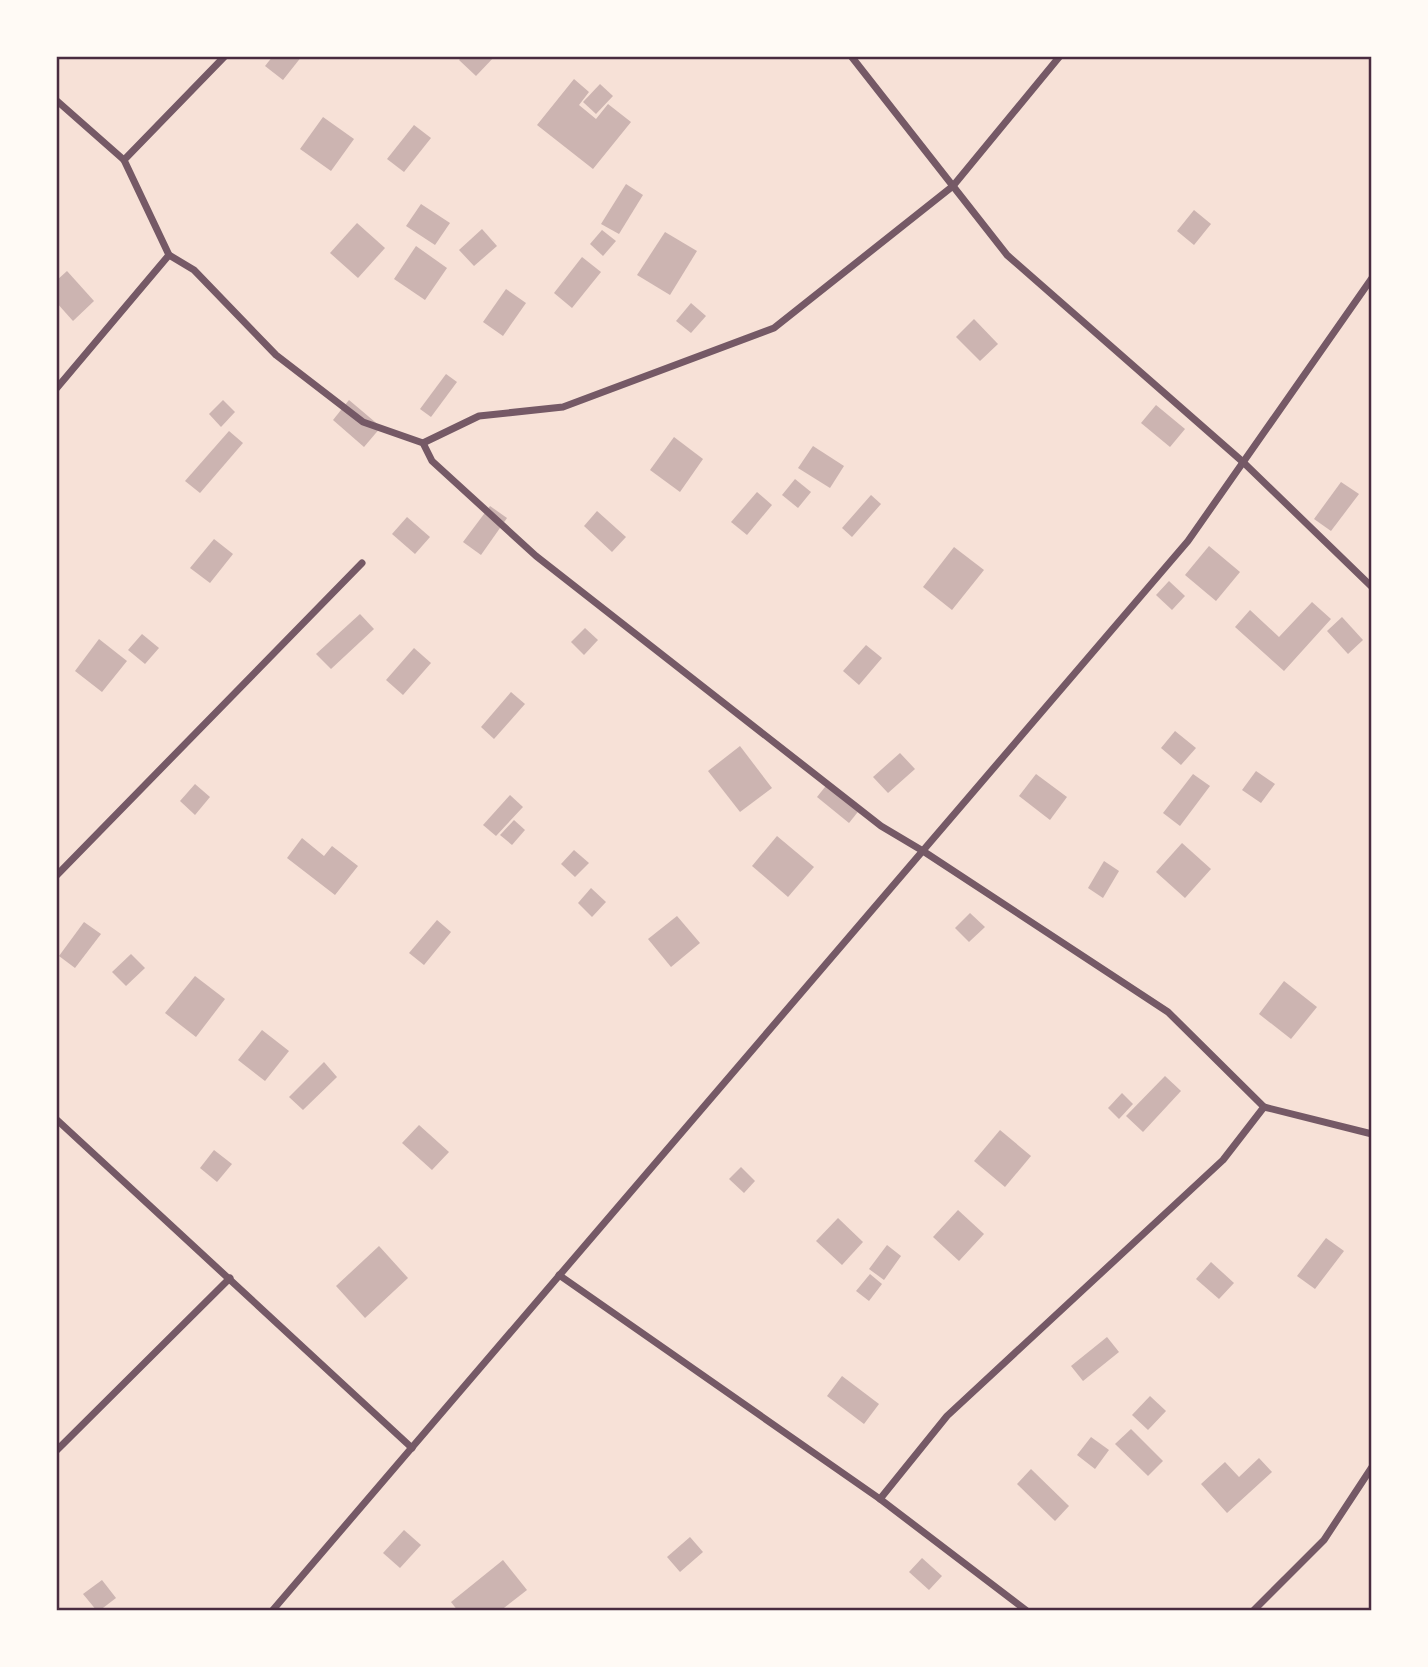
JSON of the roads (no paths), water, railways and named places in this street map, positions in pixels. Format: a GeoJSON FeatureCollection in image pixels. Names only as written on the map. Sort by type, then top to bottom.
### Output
{"type":"FeatureCollection","features":[{"type":"Feature","properties":{"kind":"street"},"geometry":{"type":"LineString","coordinates":[[124,160],[225,56]]}},
{"type":"Feature","properties":{"kind":"street"},"geometry":{"type":"LineString","coordinates":[[851,56],[1007,255],[1243,462],[1372,587]]}},
{"type":"Feature","properties":{"kind":"street"},"geometry":{"type":"LineString","coordinates":[[423,443],[480,416],[562,407],[774,328],[953,186],[1060,56]]}},
{"type":"Feature","properties":{"kind":"street"},"geometry":{"type":"LineString","coordinates":[[56,100],[124,160],[169,254],[194,270],[276,355],[363,422],[423,443],[432,461],[536,556],[881,826],[923,850],[1168,1012],[1264,1107],[1372,1134]]}},
{"type":"Feature","properties":{"kind":"street"},"geometry":{"type":"LineString","coordinates":[[56,389],[169,254]]}},
{"type":"Feature","properties":{"kind":"street"},"geometry":{"type":"LineString","coordinates":[[272,1611],[1188,541],[1372,278]]}},
{"type":"Feature","properties":{"kind":"street"},"geometry":{"type":"LineString","coordinates":[[56,876],[362,563]]}},
{"type":"Feature","properties":{"kind":"street"},"geometry":{"type":"LineString","coordinates":[[880,1499],[947,1416],[1223,1160],[1264,1107]]}},
{"type":"Feature","properties":{"kind":"street"},"geometry":{"type":"LineString","coordinates":[[56,1119],[412,1448]]}},
{"type":"Feature","properties":{"kind":"street"},"geometry":{"type":"LineString","coordinates":[[559,1275],[880,1499],[1027,1611]]}},
{"type":"Feature","properties":{"kind":"street"},"geometry":{"type":"LineString","coordinates":[[56,1451],[230,1278]]}},
{"type":"Feature","properties":{"kind":"street"},"geometry":{"type":"LineString","coordinates":[[1253,1611],[1324,1540],[1372,1467]]}}]}
